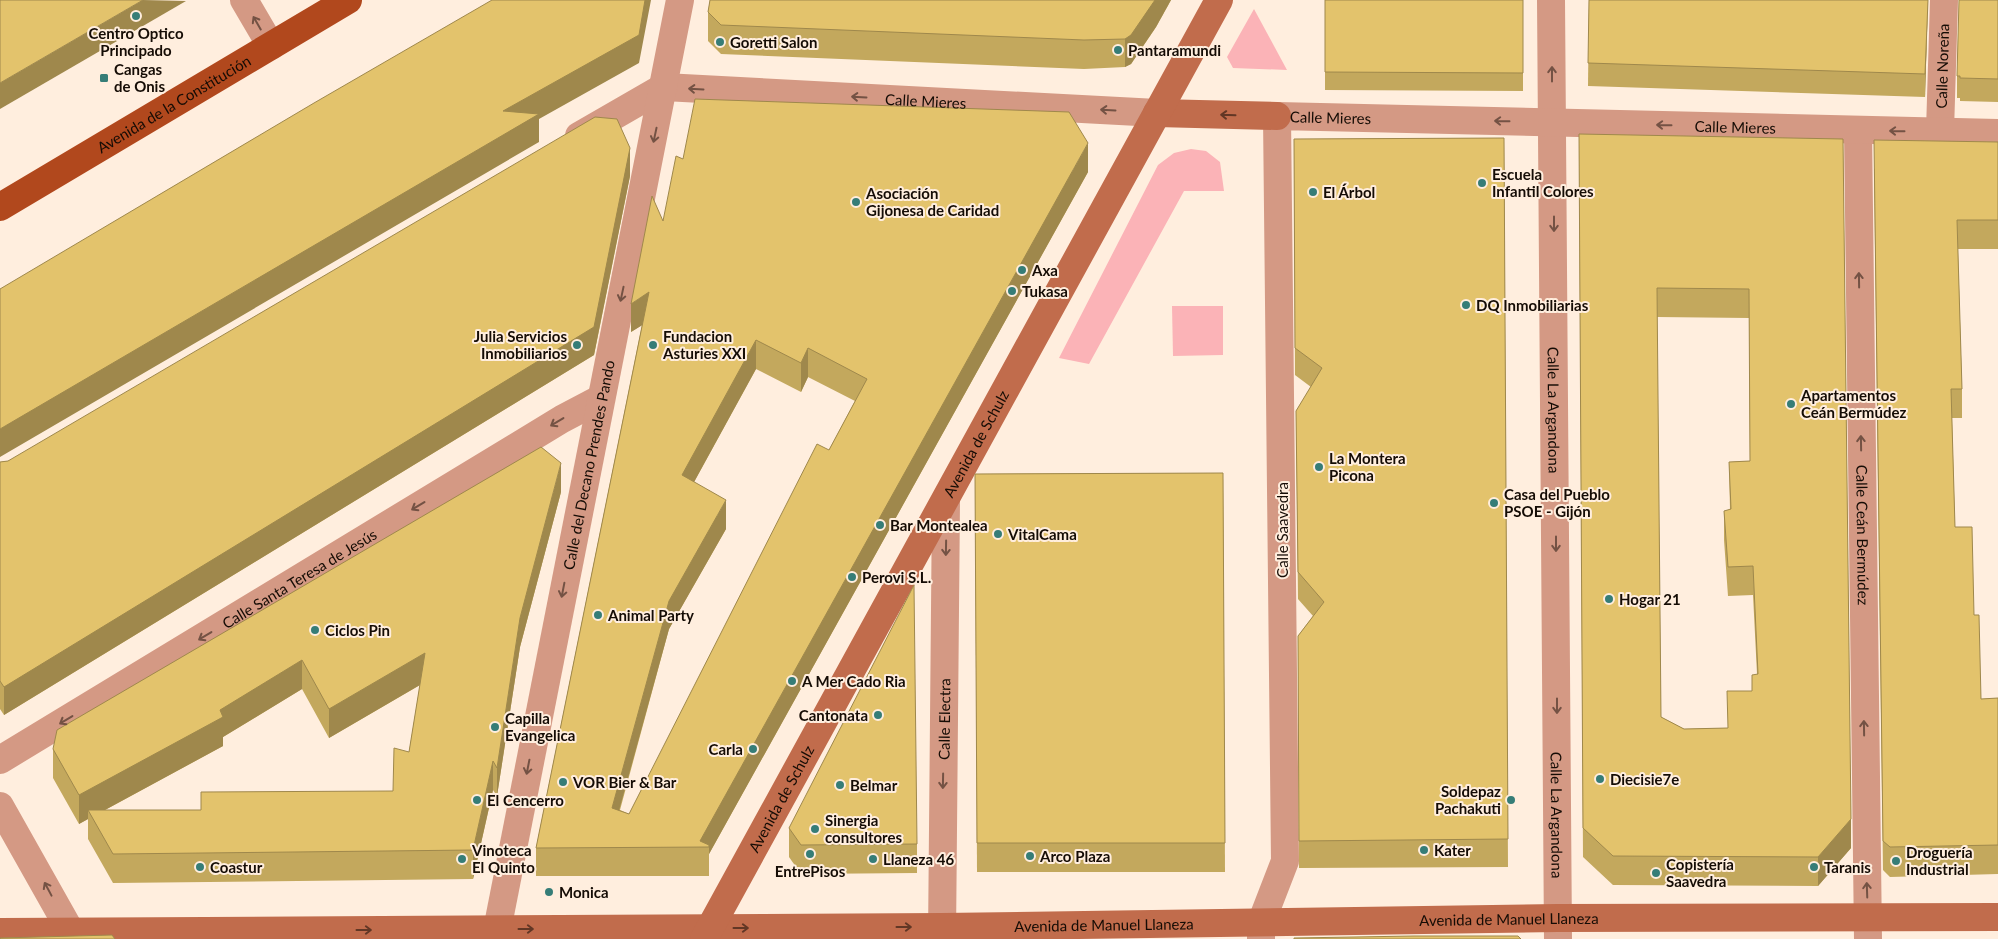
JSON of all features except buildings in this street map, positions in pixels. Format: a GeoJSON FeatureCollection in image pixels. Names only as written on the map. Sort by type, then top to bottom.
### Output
{"type":"FeatureCollection","features":[{"type":"Feature","properties":{"kind":"main road","name":"Avenida de la Constitución"},"geometry":{"type":"LineString","coordinates":[[0,207],[348,0]]}},
{"type":"Feature","properties":{"kind":"main road","name":"Avenida de Schulz"},"geometry":{"type":"LineString","coordinates":[[706,934],[1219,0]]}},
{"type":"Feature","properties":{"kind":"main road","name":"Calle Mieres"},"geometry":{"type":"LineString","coordinates":[[1157,113],[1277,116]]}},
{"type":"Feature","properties":{"kind":"main road","name":"Avenida de Manuel Llaneza"},"geometry":{"type":"LineString","coordinates":[[0,932],[263,935],[467,934],[497,930],[706,934],[1558,928],[1868,928],[1998,917]]}},
{"type":"Feature","properties":{"kind":"street"},"geometry":{"type":"LineString","coordinates":[[244,0],[271,46]]}},
{"type":"Feature","properties":{"kind":"street","name":"Calle del Decano Prendes Pando"},"geometry":{"type":"LineString","coordinates":[[497,930],[680,0]]}},
{"type":"Feature","properties":{"kind":"street","name":"Calle La Argandona"},"geometry":{"type":"LineString","coordinates":[[1552,0],[1558,928]]}},
{"type":"Feature","properties":{"kind":"street","name":"Calle Noreña"},"geometry":{"type":"LineString","coordinates":[[1940,131],[1944,0]]}},
{"type":"Feature","properties":{"kind":"street"},"geometry":{"type":"LineString","coordinates":[[555,150],[664,87]]}},
{"type":"Feature","properties":{"kind":"street","name":"Calle Mieres"},"geometry":{"type":"LineString","coordinates":[[664,87],[1157,113]]}},
{"type":"Feature","properties":{"kind":"street","name":"Calle Mieres"},"geometry":{"type":"LineString","coordinates":[[1277,116],[1998,133]]}},
{"type":"Feature","properties":{"kind":"street","name":"Calle Saavedra"},"geometry":{"type":"LineString","coordinates":[[1261,931],[1285,861],[1277,116]]}},
{"type":"Feature","properties":{"kind":"street","name":"Calle Ceán Bermúdez"},"geometry":{"type":"LineString","coordinates":[[1858,130],[1868,928]]}},
{"type":"Feature","properties":{"kind":"street","name":"Calle Santa Teresa de Jesús"},"geometry":{"type":"LineString","coordinates":[[0,760],[600,399]]}},
{"type":"Feature","properties":{"kind":"street","name":"Calle Electra"},"geometry":{"type":"LineString","coordinates":[[942,933],[946,500]]}},
{"type":"Feature","properties":{"kind":"street"},"geometry":{"type":"LineString","coordinates":[[0,806],[71,932]]}},
{"type":"Feature","properties":{"kind":"shaded area"},"geometry":{"type":"Polygon","coordinates":[[[1254,9],[1287,70],[1233,68],[1227,57],[1254,9]]]}},
{"type":"Feature","properties":{"kind":"shaded area"},"geometry":{"type":"Polygon","coordinates":[[[1191,149],[1206,151],[1220,162],[1224,191],[1184,191],[1089,364],[1059,358],[1158,165],[1174,153],[1191,149]]]}},
{"type":"Feature","properties":{"kind":"shaded area"},"geometry":{"type":"Polygon","coordinates":[[[1172,306],[1223,306],[1223,355],[1173,356],[1172,306]]]}},
{"type":"Feature","properties":{"kind":"place","name":"Centro Optico Principado"},"geometry":{"type":"Point","coordinates":[136,16]}},
{"type":"Feature","properties":{"kind":"place","name":"Goretti Salon"},"geometry":{"type":"Point","coordinates":[720,42]}},
{"type":"Feature","properties":{"kind":"place","name":"Pantaramundi"},"geometry":{"type":"Point","coordinates":[1118,50]}},
{"type":"Feature","properties":{"kind":"place","name":"Cangas de Onis"},"geometry":{"type":"Point","coordinates":[104,78]}},
{"type":"Feature","properties":{"kind":"place","name":"Escuela Infantil Colores"},"geometry":{"type":"Point","coordinates":[1482,183]}},
{"type":"Feature","properties":{"kind":"place","name":"El Árbol"},"geometry":{"type":"Point","coordinates":[1313,192]}},
{"type":"Feature","properties":{"kind":"place","name":"Asociación Gijonesa de Caridad"},"geometry":{"type":"Point","coordinates":[856,202]}},
{"type":"Feature","properties":{"kind":"place","name":"Axa"},"geometry":{"type":"Point","coordinates":[1022,270]}},
{"type":"Feature","properties":{"kind":"place","name":"Tukasa"},"geometry":{"type":"Point","coordinates":[1012,291]}},
{"type":"Feature","properties":{"kind":"place","name":"DQ Inmobiliarias"},"geometry":{"type":"Point","coordinates":[1466,305]}},
{"type":"Feature","properties":{"kind":"place","name":"Julia Servicios Inmobiliarios"},"geometry":{"type":"Point","coordinates":[577,345]}},
{"type":"Feature","properties":{"kind":"place","name":"Fundacion Asturies XXI"},"geometry":{"type":"Point","coordinates":[653,345]}},
{"type":"Feature","properties":{"kind":"place","name":"Apartamentos Ceán Bermúdez"},"geometry":{"type":"Point","coordinates":[1791,404]}},
{"type":"Feature","properties":{"kind":"place","name":"La Montera Picona"},"geometry":{"type":"Point","coordinates":[1319,467]}},
{"type":"Feature","properties":{"kind":"place","name":"Casa del Pueblo PSOE - Gijón"},"geometry":{"type":"Point","coordinates":[1494,503]}},
{"type":"Feature","properties":{"kind":"place","name":"Bar Montealea"},"geometry":{"type":"Point","coordinates":[880,525]}},
{"type":"Feature","properties":{"kind":"place","name":"VitalCama"},"geometry":{"type":"Point","coordinates":[998,534]}},
{"type":"Feature","properties":{"kind":"place","name":"Perovi S.L."},"geometry":{"type":"Point","coordinates":[852,577]}},
{"type":"Feature","properties":{"kind":"place","name":"Hogar 21"},"geometry":{"type":"Point","coordinates":[1609,599]}},
{"type":"Feature","properties":{"kind":"place","name":"Animal Party"},"geometry":{"type":"Point","coordinates":[598,615]}},
{"type":"Feature","properties":{"kind":"place","name":"Ciclos Pin"},"geometry":{"type":"Point","coordinates":[315,630]}},
{"type":"Feature","properties":{"kind":"place","name":"A Mer Cado Ria"},"geometry":{"type":"Point","coordinates":[792,681]}},
{"type":"Feature","properties":{"kind":"place","name":"Cantonata"},"geometry":{"type":"Point","coordinates":[878,715]}},
{"type":"Feature","properties":{"kind":"place","name":"Capilla Evangelica"},"geometry":{"type":"Point","coordinates":[495,727]}},
{"type":"Feature","properties":{"kind":"place","name":"Carla"},"geometry":{"type":"Point","coordinates":[753,749]}},
{"type":"Feature","properties":{"kind":"place","name":"Diecisie7e"},"geometry":{"type":"Point","coordinates":[1600,779]}},
{"type":"Feature","properties":{"kind":"place","name":"VOR Bier & Bar"},"geometry":{"type":"Point","coordinates":[563,782]}},
{"type":"Feature","properties":{"kind":"place","name":"Belmar"},"geometry":{"type":"Point","coordinates":[840,785]}},
{"type":"Feature","properties":{"kind":"place","name":"El Cencerro"},"geometry":{"type":"Point","coordinates":[477,800]}},
{"type":"Feature","properties":{"kind":"place","name":"Soldepaz Pachakuti"},"geometry":{"type":"Point","coordinates":[1511,800]}},
{"type":"Feature","properties":{"kind":"place","name":"Sinergia consultores"},"geometry":{"type":"Point","coordinates":[815,829]}},
{"type":"Feature","properties":{"kind":"place","name":"Kater"},"geometry":{"type":"Point","coordinates":[1424,850]}},
{"type":"Feature","properties":{"kind":"place","name":"EntrePisos"},"geometry":{"type":"Point","coordinates":[810,854]}},
{"type":"Feature","properties":{"kind":"place","name":"Arco Plaza"},"geometry":{"type":"Point","coordinates":[1030,856]}},
{"type":"Feature","properties":{"kind":"place","name":"Vinoteca El Quinto"},"geometry":{"type":"Point","coordinates":[462,859]}},
{"type":"Feature","properties":{"kind":"place","name":"Llaneza 46"},"geometry":{"type":"Point","coordinates":[873,859]}},
{"type":"Feature","properties":{"kind":"place","name":"Droguería Industrial"},"geometry":{"type":"Point","coordinates":[1896,861]}},
{"type":"Feature","properties":{"kind":"place","name":"Coastur"},"geometry":{"type":"Point","coordinates":[200,867]}},
{"type":"Feature","properties":{"kind":"place","name":"Taranis"},"geometry":{"type":"Point","coordinates":[1814,867]}},
{"type":"Feature","properties":{"kind":"place","name":"Copistería Saavedra"},"geometry":{"type":"Point","coordinates":[1656,873]}},
{"type":"Feature","properties":{"kind":"place","name":"Monica"},"geometry":{"type":"Point","coordinates":[549,892]}}]}
